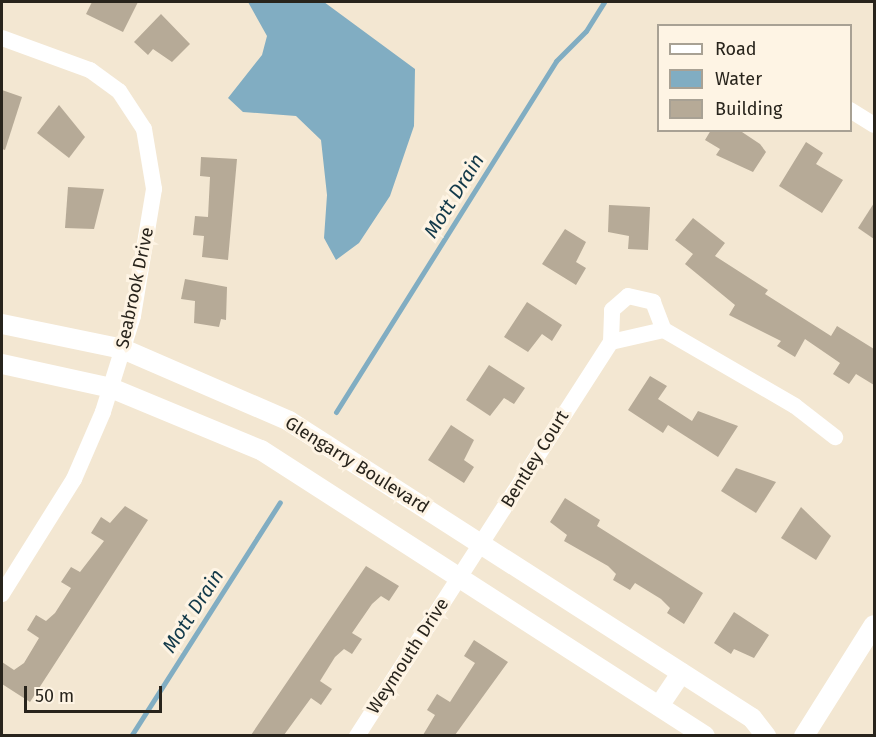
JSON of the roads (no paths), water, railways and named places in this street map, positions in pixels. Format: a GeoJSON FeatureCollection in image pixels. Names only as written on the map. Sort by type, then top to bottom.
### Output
{"type":"FeatureCollection","features":[{"type":"Feature","properties":{"kind":"street","name":"Seabrook Drive"},"geometry":{"type":"LineString","coordinates":[[2,38],[103,77],[128,102],[144,129],[154,189],[123,349],[111,388],[74,479],[2,594]]}},
{"type":"Feature","properties":{"kind":"street"},"geometry":{"type":"LineString","coordinates":[[852,111],[874,125]]}},
{"type":"Feature","properties":{"kind":"street"},"geometry":{"type":"LineString","coordinates":[[664,330],[611,342],[612,310],[628,296],[653,302],[664,330],[795,406],[835,437]]}},
{"type":"Feature","properties":{"kind":"street","name":"Glengarry Boulevard"},"geometry":{"type":"LineString","coordinates":[[2,324],[123,349],[289,421],[757,722],[766,735]]}},
{"type":"Feature","properties":{"kind":"street","name":"Bentley Court"},"geometry":{"type":"LineString","coordinates":[[460,577],[611,342]]}},
{"type":"Feature","properties":{"kind":"street"},"geometry":{"type":"LineString","coordinates":[[2,364],[111,388],[261,450],[705,735]]}},
{"type":"Feature","properties":{"kind":"street","name":"Weymouth Drive"},"geometry":{"type":"LineString","coordinates":[[357,735],[460,577]]}},
{"type":"Feature","properties":{"kind":"street"},"geometry":{"type":"LineString","coordinates":[[804,735],[874,626]]}},
{"type":"Feature","properties":{"kind":"street"},"geometry":{"type":"LineString","coordinates":[[660,706],[681,673]]}},
{"type":"Feature","properties":{"kind":"water"},"geometry":{"type":"Polygon","coordinates":[[[248,2],[324,2],[415,69],[414,126],[390,196],[359,243],[336,260],[324,238],[327,195],[321,140],[296,116],[243,112],[228,98],[262,55],[267,36],[248,2]]]}},
{"type":"Feature","properties":{"kind":"waterway","name":"Mott Drain"},"geometry":{"type":"LineString","coordinates":[[336,412],[556,61],[586,31],[604,2]]}},
{"type":"Feature","properties":{"kind":"waterway","name":"Mott Drain"},"geometry":{"type":"LineString","coordinates":[[131,736],[280,502]]}}]}
